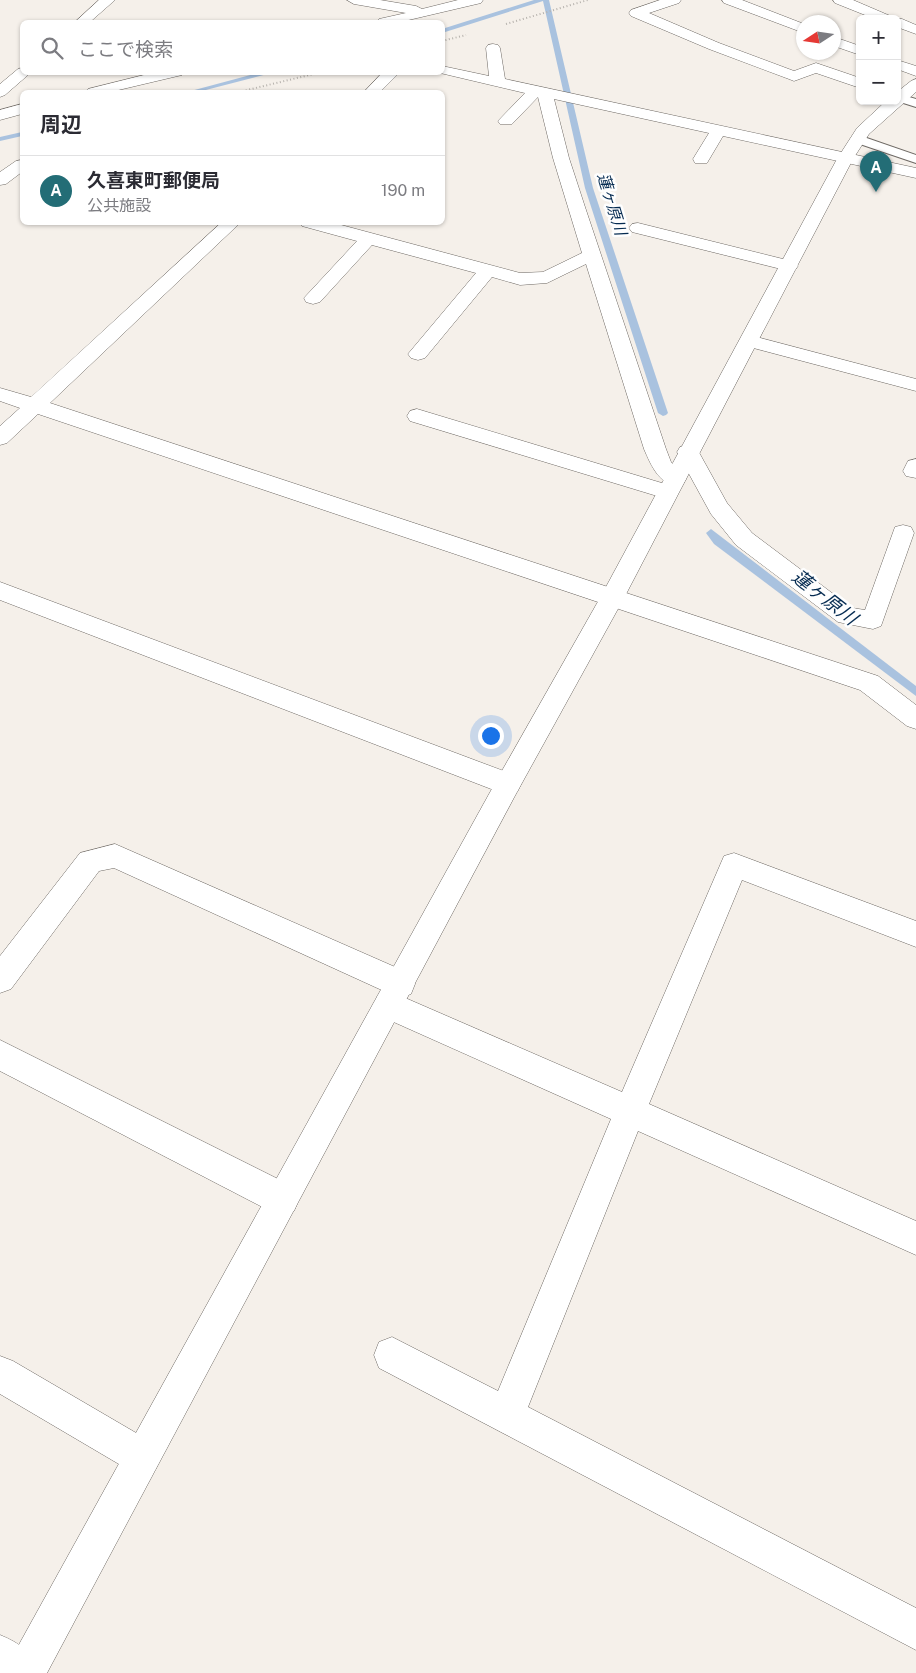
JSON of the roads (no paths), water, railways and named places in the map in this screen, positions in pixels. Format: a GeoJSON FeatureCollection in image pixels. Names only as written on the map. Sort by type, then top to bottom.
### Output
{"type":"FeatureCollection","features":[{"type":"Feature","properties":{"kind":"street"},"geometry":{"type":"LineString","coordinates":[[84,20],[108,0]]}},
{"type":"Feature","properties":{"kind":"street"},"geometry":{"type":"LineString","coordinates":[[354,0],[424,12]]}},
{"type":"Feature","properties":{"kind":"street"},"geometry":{"type":"LineString","coordinates":[[392,20],[459,2],[476,0]]}},
{"type":"Feature","properties":{"kind":"street"},"geometry":{"type":"LineString","coordinates":[[674,0],[636,13],[714,46],[794,76],[816,68],[856,82]]}},
{"type":"Feature","properties":{"kind":"street"},"geometry":{"type":"LineString","coordinates":[[729,0],[796,26]]}},
{"type":"Feature","properties":{"kind":"street"},"geometry":{"type":"LineString","coordinates":[[840,0],[878,15]]}},
{"type":"Feature","properties":{"kind":"street"},"geometry":{"type":"LineString","coordinates":[[901,24],[916,30]]}},
{"type":"Feature","properties":{"kind":"street"},"geometry":{"type":"LineString","coordinates":[[841,44],[856,49]]}},
{"type":"Feature","properties":{"kind":"street"},"geometry":{"type":"LineString","coordinates":[[493,48],[498,82]]}},
{"type":"Feature","properties":{"kind":"street"},"geometry":{"type":"LineString","coordinates":[[901,65],[916,71]]}},
{"type":"Feature","properties":{"kind":"street"},"geometry":{"type":"LineString","coordinates":[[445,71],[718,131],[852,149],[894,169],[916,173]]}},
{"type":"Feature","properties":{"kind":"street"},"geometry":{"type":"LineString","coordinates":[[0,92],[20,75]]}},
{"type":"Feature","properties":{"kind":"street"},"geometry":{"type":"LineString","coordinates":[[101,90],[164,75]]}},
{"type":"Feature","properties":{"kind":"street"},"geometry":{"type":"LineString","coordinates":[[374,90],[390,75]]}},
{"type":"Feature","properties":{"kind":"street"},"geometry":{"type":"LineString","coordinates":[[901,96],[916,84]]}},
{"type":"Feature","properties":{"kind":"street"},"geometry":{"type":"LineString","coordinates":[[506,121],[545,93]]}},
{"type":"Feature","properties":{"kind":"street"},"geometry":{"type":"LineString","coordinates":[[545,93],[561,158],[655,449],[671,485]]}},
{"type":"Feature","properties":{"kind":"street"},"geometry":{"type":"LineString","coordinates":[[0,1655],[23,1673],[395,995],[508,784],[612,598],[688,452],[852,149],[863,131],[891,105]]}},
{"type":"Feature","properties":{"kind":"street"},"geometry":{"type":"LineString","coordinates":[[0,115],[20,110]]}},
{"type":"Feature","properties":{"kind":"street"},"geometry":{"type":"LineString","coordinates":[[700,160],[718,131]]}},
{"type":"Feature","properties":{"kind":"street"},"geometry":{"type":"LineString","coordinates":[[0,180],[20,166]]}},
{"type":"Feature","properties":{"kind":"street"},"geometry":{"type":"LineString","coordinates":[[0,438],[230,225]]}},
{"type":"Feature","properties":{"kind":"street"},"geometry":{"type":"LineString","coordinates":[[319,225],[520,279],[547,277],[575,262],[593,256]]}},
{"type":"Feature","properties":{"kind":"street"},"geometry":{"type":"LineString","coordinates":[[638,228],[788,266]]}},
{"type":"Feature","properties":{"kind":"street"},"geometry":{"type":"LineString","coordinates":[[312,298],[368,239]]}},
{"type":"Feature","properties":{"kind":"street"},"geometry":{"type":"LineString","coordinates":[[418,354],[487,271]]}},
{"type":"Feature","properties":{"kind":"street"},"geometry":{"type":"LineString","coordinates":[[749,341],[916,386]]}},
{"type":"Feature","properties":{"kind":"street"},"geometry":{"type":"LineString","coordinates":[[0,394],[869,683],[916,719]]}},
{"type":"Feature","properties":{"kind":"street"},"geometry":{"type":"LineString","coordinates":[[417,416],[671,485]]}},
{"type":"Feature","properties":{"kind":"street"},"geometry":{"type":"LineString","coordinates":[[688,452],[713,500],[731,527],[744,539],[846,616],[873,620],[903,533]]}},
{"type":"Feature","properties":{"kind":"street"},"geometry":{"type":"LineString","coordinates":[[0,591],[508,784]]}},
{"type":"Feature","properties":{"kind":"street"},"geometry":{"type":"LineString","coordinates":[[0,979],[90,861],[115,856],[630,1111],[916,1238]]}},
{"type":"Feature","properties":{"kind":"street"},"geometry":{"type":"LineString","coordinates":[[507,1414],[630,1111],[734,866],[916,934]]}},
{"type":"Feature","properties":{"kind":"street"},"geometry":{"type":"LineString","coordinates":[[0,1055],[282,1199]]}},
{"type":"Feature","properties":{"kind":"street"},"geometry":{"type":"LineString","coordinates":[[392,1355],[916,1630]]}},
{"type":"Feature","properties":{"kind":"street"},"geometry":{"type":"LineString","coordinates":[[0,1374],[142,1457]]}},
{"type":"Feature","properties":{"kind":"lane"},"geometry":{"type":"LineString","coordinates":[[901,100],[916,104]]}},
{"type":"Feature","properties":{"kind":"lane"},"geometry":{"type":"LineString","coordinates":[[852,149],[912,158]]}},
{"type":"Feature","properties":{"kind":"lane"},"geometry":{"type":"LineString","coordinates":[[894,169],[912,158]]}},
{"type":"Feature","properties":{"kind":"waterway"},"geometry":{"type":"LineString","coordinates":[[445,30],[541,0]]}},
{"type":"Feature","properties":{"kind":"waterway","name":"蓮ヶ原川"},"geometry":{"type":"LineString","coordinates":[[546,0],[589,188],[663,413]]}},
{"type":"Feature","properties":{"kind":"waterway"},"geometry":{"type":"LineString","coordinates":[[199,90],[260,75]]}},
{"type":"Feature","properties":{"kind":"waterway"},"geometry":{"type":"LineString","coordinates":[[0,139],[20,134]]}},
{"type":"Feature","properties":{"kind":"waterway","name":"蓮ヶ原川"},"geometry":{"type":"LineString","coordinates":[[711,533],[718,541],[916,692]]}},
{"type":"Feature","properties":{"kind":"place","name":"久喜東町郵便局"},"geometry":{"type":"Point","coordinates":[876,192]}}]}
